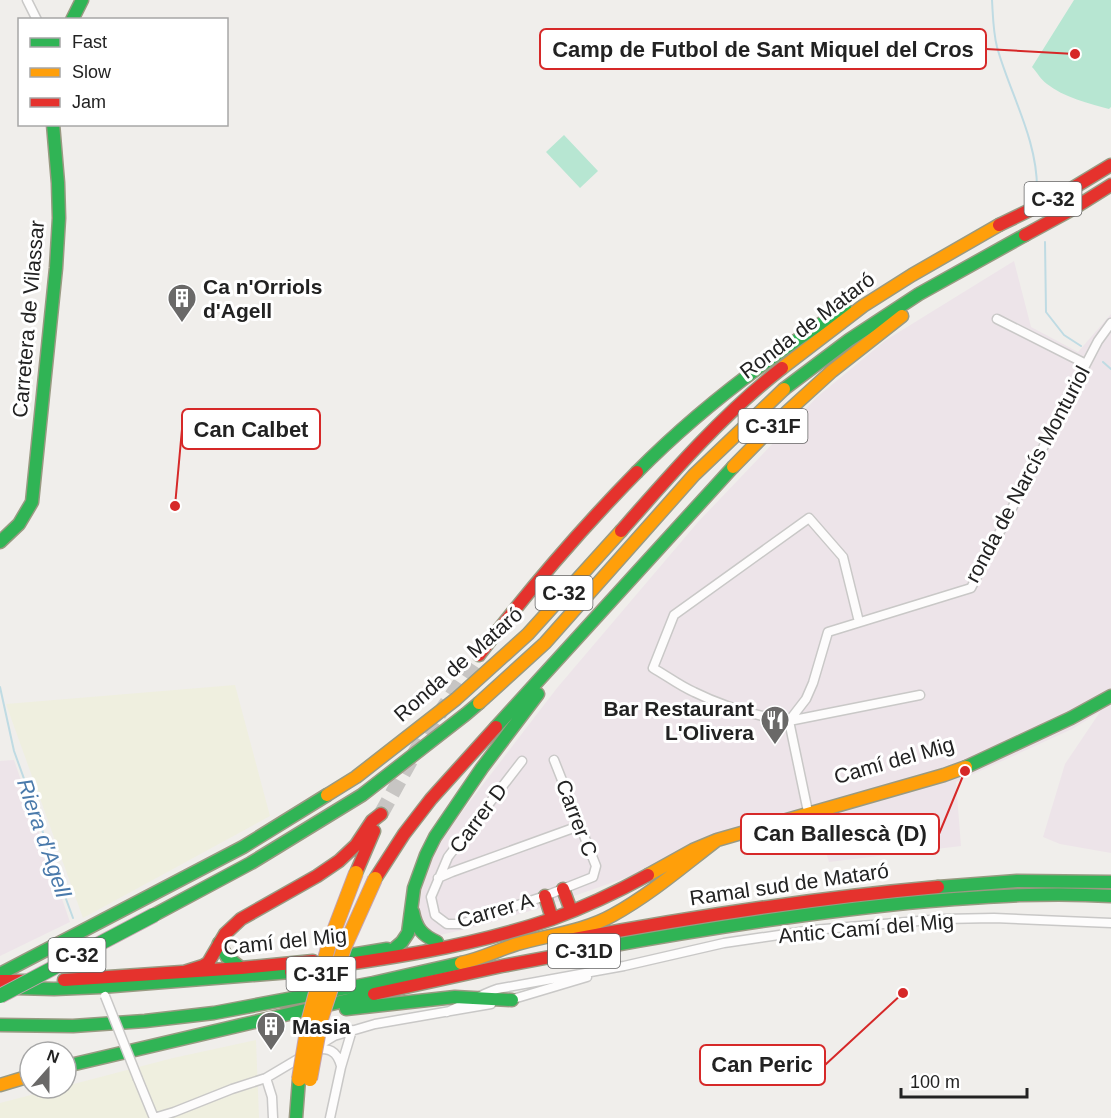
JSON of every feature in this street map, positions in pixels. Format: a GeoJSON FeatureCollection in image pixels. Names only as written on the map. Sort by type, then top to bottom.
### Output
{"type":"FeatureCollection","features":[{"type":"Feature","properties":{"kind":"main road"},"geometry":{"type":"LineString","coordinates":[[73,18],[82,0]]}},
{"type":"Feature","properties":{"kind":"main road","name":"Carretera de Vilassar"},"geometry":{"type":"LineString","coordinates":[[0,542],[17,527],[27,514],[32,502],[59,218],[53,126]]}},
{"type":"Feature","properties":{"kind":"main road","name":"Ronda de Mataró"},"geometry":{"type":"LineString","coordinates":[[0,975],[243,847],[346,783],[456,699],[528,634],[682,462],[760,385],[863,306],[912,275],[992,229],[1063,194],[1111,165]]}},
{"type":"Feature","properties":{"kind":"main road","name":"Ronda de Mataró"},"geometry":{"type":"LineString","coordinates":[[0,996],[251,863],[362,795],[466,714],[545,643],[694,475],[780,392],[849,339],[919,294],[1071,210],[1111,185]]}},
{"type":"Feature","properties":{"kind":"main road","name":"C-31F"},"geometry":{"type":"LineString","coordinates":[[296,1118],[304,1079],[344,948],[375,879],[404,834],[431,799],[777,421],[861,346],[910,310],[919,294]]}},
{"type":"Feature","properties":{"kind":"main road","name":"C-31F"},"geometry":{"type":"LineString","coordinates":[[479,655],[549,566],[614,495],[685,427],[761,365],[830,317],[850,305],[863,306]]}},
{"type":"Feature","properties":{"kind":"main road"},"geometry":{"type":"LineString","coordinates":[[395,948],[408,933],[414,888],[435,837],[482,768],[571,651],[574,642]]}},
{"type":"Feature","properties":{"kind":"main road","name":"Camí del Mig"},"geometry":{"type":"LineString","coordinates":[[0,981],[71,980],[241,968],[331,959],[470,936],[569,905],[608,888],[676,852],[735,826],[771,820],[885,792],[953,771],[1071,718],[1111,696]]}},
{"type":"Feature","properties":{"kind":"main road","name":"Camí del Mig"},"geometry":{"type":"LineString","coordinates":[[771,820],[807,807],[992,754]]}},
{"type":"Feature","properties":{"kind":"main road","name":"C-31F"},"geometry":{"type":"LineString","coordinates":[[219,943],[225,934],[241,920],[339,861],[356,845],[372,821],[381,814],[329,944],[309,1019],[304,1079],[306,1118]]}},
{"type":"Feature","properties":{"kind":"main road"},"geometry":{"type":"LineString","coordinates":[[475,960],[515,945],[591,925],[612,916],[649,893],[726,834],[771,820]]}},
{"type":"Feature","properties":{"kind":"main road","name":"Camí del Mig"},"geometry":{"type":"LineString","coordinates":[[0,988],[103,992],[290,972],[417,953],[483,939],[580,909],[693,850],[717,840]]}},
{"type":"Feature","properties":{"kind":"main road","name":"Ramal sud de Mataró"},"geometry":{"type":"LineString","coordinates":[[475,960],[614,932],[818,900],[900,890],[1003,882],[1111,882]]}},
{"type":"Feature","properties":{"kind":"main road"},"geometry":{"type":"LineString","coordinates":[[563,889],[569,905]]}},
{"type":"Feature","properties":{"kind":"main road","name":"C-31D"},"geometry":{"type":"LineString","coordinates":[[78,1063],[422,983],[711,928],[903,903],[1061,894],[1111,896]]}},
{"type":"Feature","properties":{"kind":"main road"},"geometry":{"type":"LineString","coordinates":[[545,896],[550,912]]}},
{"type":"Feature","properties":{"kind":"main road"},"geometry":{"type":"LineString","coordinates":[[411,905],[419,932],[437,942]]}},
{"type":"Feature","properties":{"kind":"main road"},"geometry":{"type":"LineString","coordinates":[[219,943],[230,962],[241,968]]}},
{"type":"Feature","properties":{"kind":"main road"},"geometry":{"type":"LineString","coordinates":[[184,972],[208,963],[219,943]]}},
{"type":"Feature","properties":{"kind":"main road","name":"C-31D"},"geometry":{"type":"LineString","coordinates":[[0,1024],[73,1026],[214,1013],[373,983],[475,960]]}},
{"type":"Feature","properties":{"kind":"main road"},"geometry":{"type":"LineString","coordinates":[[284,1015],[443,998],[512,1000]]}},
{"type":"Feature","properties":{"kind":"main road"},"geometry":{"type":"LineString","coordinates":[[0,1085],[18,1080]]}},
{"type":"Feature","properties":{"kind":"street"},"geometry":{"type":"LineString","coordinates":[[27,0],[36,18]]}},
{"type":"Feature","properties":{"kind":"street"},"geometry":{"type":"LineString","coordinates":[[997,319],[1086,364]]}},
{"type":"Feature","properties":{"kind":"street","name":"ronda de Narcís Monturiol"},"geometry":{"type":"LineString","coordinates":[[789,721],[806,699],[828,632],[971,588],[1098,341],[1111,323]]}},
{"type":"Feature","properties":{"kind":"street"},"geometry":{"type":"LineString","coordinates":[[859,622],[843,557],[809,518],[674,615],[653,668],[694,692],[736,710],[789,721],[920,696]]}},
{"type":"Feature","properties":{"kind":"street"},"geometry":{"type":"LineString","coordinates":[[789,721],[807,807]]}},
{"type":"Feature","properties":{"kind":"street","name":"Carrer C"},"geometry":{"type":"LineString","coordinates":[[554,760],[596,866],[593,877]]}},
{"type":"Feature","properties":{"kind":"street","name":"Carrer D"},"geometry":{"type":"LineString","coordinates":[[438,878],[448,857],[522,761]]}},
{"type":"Feature","properties":{"kind":"street","name":"Camí del Mig"},"geometry":{"type":"LineString","coordinates":[[807,807],[814,808],[866,794],[885,792]]}},
{"type":"Feature","properties":{"kind":"street"},"geometry":{"type":"LineString","coordinates":[[438,878],[579,826]]}},
{"type":"Feature","properties":{"kind":"street"},"geometry":{"type":"LineString","coordinates":[[445,863],[452,872]]}},
{"type":"Feature","properties":{"kind":"street","name":"Carrer A"},"geometry":{"type":"LineString","coordinates":[[438,878],[431,897],[435,915],[447,924],[461,924],[593,877]]}},
{"type":"Feature","properties":{"kind":"street","name":"Camí del Mig"},"geometry":{"type":"LineString","coordinates":[[569,905],[575,906],[621,889]]}},
{"type":"Feature","properties":{"kind":"street","name":"Camí del Mig"},"geometry":{"type":"LineString","coordinates":[[483,939],[549,916],[550,912]]}},
{"type":"Feature","properties":{"kind":"street","name":"Antic Camí del Mig"},"geometry":{"type":"LineString","coordinates":[[447,1012],[497,989],[624,966],[724,943],[813,930],[942,918],[994,918],[1111,924]]}},
{"type":"Feature","properties":{"kind":"street","name":"Antic Camí del Mig"},"geometry":{"type":"LineString","coordinates":[[154,1118],[266,1078],[293,1063],[325,1040],[352,1030],[386,1021],[512,1000],[624,966]]}},
{"type":"Feature","properties":{"kind":"street","name":"Camí del Mig"},"geometry":{"type":"LineString","coordinates":[[103,992],[106,982],[127,976]]}},
{"type":"Feature","properties":{"kind":"street","name":"Camí del Mig"},"geometry":{"type":"LineString","coordinates":[[71,980],[95,983],[103,992]]}},
{"type":"Feature","properties":{"kind":"street"},"geometry":{"type":"LineString","coordinates":[[103,992],[154,1118]]}},
{"type":"Feature","properties":{"kind":"street"},"geometry":{"type":"LineString","coordinates":[[330,1118],[352,1030]]}},
{"type":"Feature","properties":{"kind":"street"},"geometry":{"type":"LineString","coordinates":[[313,1049],[323,1048],[332,1051],[339,1057],[341,1067]]}},
{"type":"Feature","properties":{"kind":"street"},"geometry":{"type":"LineString","coordinates":[[266,1078],[272,1096],[273,1118]]}},
{"type":"Feature","properties":{"kind":"shaded area"},"geometry":{"type":"Polygon","coordinates":[[[1014,261],[1031,327],[1078,352],[1111,314],[1111,853],[1060,844],[1043,837],[1065,764],[1100,712],[1072,729],[956,782],[961,846],[829,862],[815,817],[756,832],[537,909],[440,935],[428,931],[418,911],[423,884],[434,854],[448,830],[557,688],[698,522],[817,397],[886,340],[1014,261]]]}},
{"type":"Feature","properties":{"kind":"shaded area"},"geometry":{"type":"Polygon","coordinates":[[[14,760],[70,922],[0,956],[0,761],[14,760]]]}},
{"type":"Feature","properties":{"kind":"green space"},"geometry":{"type":"Polygon","coordinates":[[[1074,0],[1111,0],[1111,107],[1109,109],[1077,100],[1053,89],[1032,67],[1074,0]]]}},
{"type":"Feature","properties":{"kind":"green space"},"geometry":{"type":"Polygon","coordinates":[[[564,135],[598,171],[580,188],[546,152],[564,135]]]}},
{"type":"Feature","properties":{"kind":"green space"},"geometry":{"type":"Polygon","coordinates":[[[235,685],[270,816],[83,918],[6,704],[235,685]]]}},
{"type":"Feature","properties":{"kind":"green space"},"geometry":{"type":"Polygon","coordinates":[[[256,1040],[259,1118],[0,1118],[0,1103],[18,1098],[78,1100],[78,1083],[173,1058],[256,1040]]]}},
{"type":"Feature","properties":{"kind":"waterway"},"geometry":{"type":"LineString","coordinates":[[992,0],[997,47],[1028,135],[1036,172],[1037,191]]}},
{"type":"Feature","properties":{"kind":"waterway"},"geometry":{"type":"LineString","coordinates":[[1045,242],[1046,312],[1064,335],[1081,346]]}},
{"type":"Feature","properties":{"kind":"waterway"},"geometry":{"type":"LineString","coordinates":[[1103,362],[1111,369]]}},
{"type":"Feature","properties":{"kind":"waterway","name":"Riera d'Agell"},"geometry":{"type":"LineString","coordinates":[[0,687],[14,751],[73,918]]}},
{"type":"Feature","properties":{"kind":"tunnel"},"geometry":{"type":"LineString","coordinates":[[381,814],[423,738],[479,655]]}},
{"type":"Feature","properties":{"kind":"traffic: fast"},"geometry":{"type":"LineString","coordinates":[[73,18],[82,0]]}},
{"type":"Feature","properties":{"kind":"traffic: fast"},"geometry":{"type":"LineString","coordinates":[[0,542],[19,524],[32,502],[59,218],[53,126]]}},
{"type":"Feature","properties":{"kind":"traffic: fast"},"geometry":{"type":"LineString","coordinates":[[784,389],[849,340],[919,294],[1025,235]]}},
{"type":"Feature","properties":{"kind":"traffic: fast"},"geometry":{"type":"LineString","coordinates":[[637,472],[736,384],[845,308]]}},
{"type":"Feature","properties":{"kind":"traffic: fast"},"geometry":{"type":"LineString","coordinates":[[496,727],[733,467]]}},
{"type":"Feature","properties":{"kind":"traffic: fast"},"geometry":{"type":"LineString","coordinates":[[395,948],[408,933],[414,888],[435,837],[482,768],[538,694]]}},
{"type":"Feature","properties":{"kind":"traffic: fast"},"geometry":{"type":"LineString","coordinates":[[966,767],[1071,718],[1111,696]]}},
{"type":"Feature","properties":{"kind":"traffic: fast"},"geometry":{"type":"LineString","coordinates":[[154,915],[251,863],[362,795],[479,703]]}},
{"type":"Feature","properties":{"kind":"traffic: fast"},"geometry":{"type":"LineString","coordinates":[[0,974],[243,847],[327,795]]}},
{"type":"Feature","properties":{"kind":"traffic: fast"},"geometry":{"type":"LineString","coordinates":[[938,887],[1017,881],[1111,882]]}},
{"type":"Feature","properties":{"kind":"traffic: fast"},"geometry":{"type":"LineString","coordinates":[[598,948],[763,921],[887,905],[1020,895],[1111,896]]}},
{"type":"Feature","properties":{"kind":"traffic: fast"},"geometry":{"type":"LineString","coordinates":[[413,912],[420,930],[437,942]]}},
{"type":"Feature","properties":{"kind":"traffic: fast"},"geometry":{"type":"LineString","coordinates":[[0,996],[154,915]]}},
{"type":"Feature","properties":{"kind":"traffic: fast"},"geometry":{"type":"LineString","coordinates":[[219,943],[227,957],[241,968]]}},
{"type":"Feature","properties":{"kind":"traffic: fast"},"geometry":{"type":"LineString","coordinates":[[333,958],[387,949]]}},
{"type":"Feature","properties":{"kind":"traffic: fast"},"geometry":{"type":"LineString","coordinates":[[0,1025],[73,1026],[214,1013],[373,983],[461,963]]}},
{"type":"Feature","properties":{"kind":"traffic: fast"},"geometry":{"type":"LineString","coordinates":[[16,988],[101,987],[291,972]]}},
{"type":"Feature","properties":{"kind":"traffic: fast"},"geometry":{"type":"LineString","coordinates":[[78,1063],[374,994]]}},
{"type":"Feature","properties":{"kind":"traffic: fast"},"geometry":{"type":"LineString","coordinates":[[346,1009],[455,997],[512,1000]]}},
{"type":"Feature","properties":{"kind":"traffic: fast"},"geometry":{"type":"LineString","coordinates":[[296,1118],[299,1079]]}},
{"type":"Feature","properties":{"kind":"traffic: slow"},"geometry":{"type":"LineString","coordinates":[[782,368],[863,306],[999,225]]}},
{"type":"Feature","properties":{"kind":"traffic: slow"},"geometry":{"type":"LineString","coordinates":[[733,467],[787,412],[832,371],[902,316]]}},
{"type":"Feature","properties":{"kind":"traffic: slow"},"geometry":{"type":"LineString","coordinates":[[479,703],[545,643],[694,475],[784,389]]}},
{"type":"Feature","properties":{"kind":"traffic: slow"},"geometry":{"type":"LineString","coordinates":[[327,795],[356,777],[456,699],[528,634],[621,531]]}},
{"type":"Feature","properties":{"kind":"traffic: slow"},"geometry":{"type":"LineString","coordinates":[[648,875],[693,850],[717,840],[966,767]]}},
{"type":"Feature","properties":{"kind":"traffic: slow"},"geometry":{"type":"LineString","coordinates":[[461,963],[517,944],[579,929],[602,920],[654,889],[717,840]]}},
{"type":"Feature","properties":{"kind":"traffic: slow"},"geometry":{"type":"LineString","coordinates":[[299,1079],[309,1019],[329,944],[356,873]]}},
{"type":"Feature","properties":{"kind":"traffic: slow"},"geometry":{"type":"LineString","coordinates":[[310,1079],[321,1019],[344,948],[375,879]]}},
{"type":"Feature","properties":{"kind":"traffic: slow"},"geometry":{"type":"LineString","coordinates":[[0,1085],[18,1080]]}},
{"type":"Feature","properties":{"kind":"traffic: jam"},"geometry":{"type":"LineString","coordinates":[[999,225],[1063,194],[1111,165]]}},
{"type":"Feature","properties":{"kind":"traffic: jam"},"geometry":{"type":"LineString","coordinates":[[1025,235],[1111,185]]}},
{"type":"Feature","properties":{"kind":"traffic: jam"},"geometry":{"type":"LineString","coordinates":[[621,531],[718,425],[782,368]]}},
{"type":"Feature","properties":{"kind":"traffic: jam"},"geometry":{"type":"LineString","coordinates":[[479,655],[555,561],[637,472]]}},
{"type":"Feature","properties":{"kind":"traffic: jam"},"geometry":{"type":"LineString","coordinates":[[375,879],[404,834],[431,799],[496,727]]}},
{"type":"Feature","properties":{"kind":"traffic: jam"},"geometry":{"type":"LineString","coordinates":[[184,972],[208,963],[225,934],[241,919],[339,861],[356,845],[372,821],[381,814]]}},
{"type":"Feature","properties":{"kind":"traffic: jam"},"geometry":{"type":"LineString","coordinates":[[356,873],[374,831]]}},
{"type":"Feature","properties":{"kind":"traffic: jam"},"geometry":{"type":"LineString","coordinates":[[291,972],[423,952],[488,938],[552,919],[648,875]]}},
{"type":"Feature","properties":{"kind":"traffic: jam"},"geometry":{"type":"LineString","coordinates":[[569,940],[753,909],[938,887]]}},
{"type":"Feature","properties":{"kind":"traffic: jam"},"geometry":{"type":"LineString","coordinates":[[563,889],[569,905]]}},
{"type":"Feature","properties":{"kind":"traffic: jam"},"geometry":{"type":"LineString","coordinates":[[545,896],[550,912]]}},
{"type":"Feature","properties":{"kind":"traffic: jam"},"geometry":{"type":"LineString","coordinates":[[374,994],[598,948]]}},
{"type":"Feature","properties":{"kind":"traffic: jam"},"geometry":{"type":"LineString","coordinates":[[64,980],[313,961]]}},
{"type":"Feature","properties":{"kind":"traffic: jam"},"geometry":{"type":"LineString","coordinates":[[0,981],[26,981]]}},
{"type":"Feature","properties":{"kind":"place","name":"Camp de Futbol de Sant Miquel del Cros"},"geometry":{"type":"Point","coordinates":[1075,54]}},
{"type":"Feature","properties":{"kind":"place","name":"Ca n'Orriols d'Agell"},"geometry":{"type":"Point","coordinates":[182,324]}},
{"type":"Feature","properties":{"kind":"place","name":"Can Calbet"},"geometry":{"type":"Point","coordinates":[175,506]}},
{"type":"Feature","properties":{"kind":"place","name":"Bar Restaurant L'Olivera"},"geometry":{"type":"Point","coordinates":[775,746]}},
{"type":"Feature","properties":{"kind":"place","name":"Can Ballescà (D)"},"geometry":{"type":"Point","coordinates":[965,771]}},
{"type":"Feature","properties":{"kind":"place","name":"Can Peric"},"geometry":{"type":"Point","coordinates":[903,993]}},
{"type":"Feature","properties":{"kind":"place","name":"Masia"},"geometry":{"type":"Point","coordinates":[271,1052]}}]}
